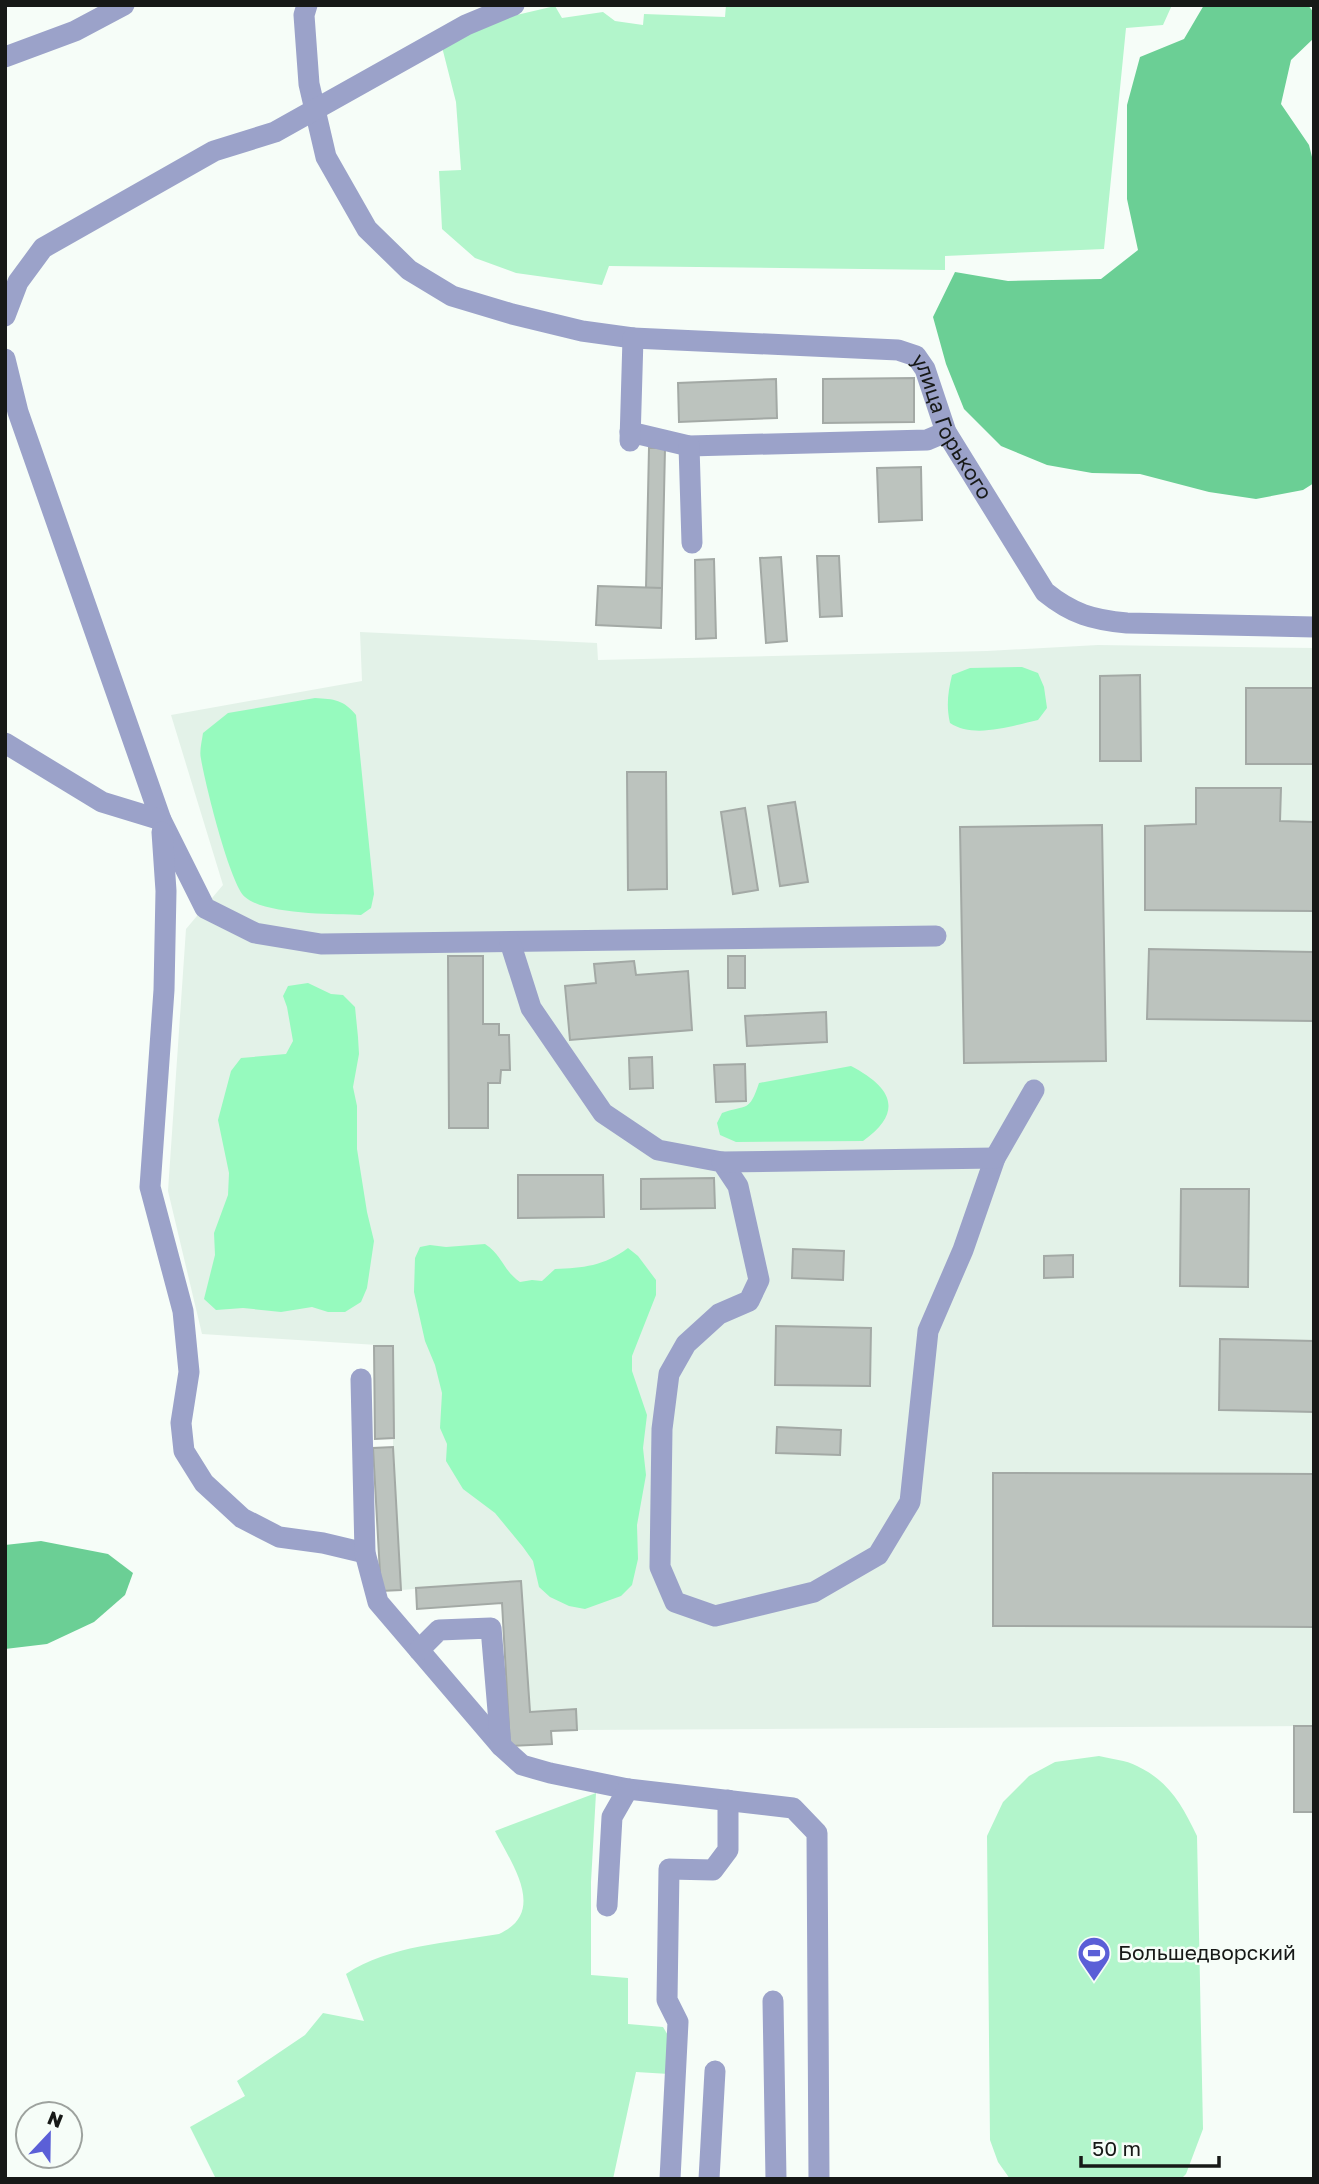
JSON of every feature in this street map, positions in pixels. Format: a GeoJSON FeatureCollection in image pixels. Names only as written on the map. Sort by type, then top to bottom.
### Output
{"type":"FeatureCollection","features":[{"type":"Feature","properties":{"kind":"street"},"geometry":{"type":"LineString","coordinates":[[5,57],[75,31],[124,5]]}},
{"type":"Feature","properties":{"kind":"street","name":"улица Горького"},"geometry":{"type":"LineString","coordinates":[[307,5],[304,15],[309,84],[326,157],[367,229],[409,271],[452,296],[582,331],[633,338],[898,350],[916,356],[925,369],[946,432],[1045,592],[1065,608],[1098,621],[1314,627]]}},
{"type":"Feature","properties":{"kind":"street"},"geometry":{"type":"LineString","coordinates":[[5,316],[18,282],[43,248],[214,152],[275,132],[466,26],[514,5]]}},
{"type":"Feature","properties":{"kind":"street"},"geometry":{"type":"LineString","coordinates":[[633,338],[630,437],[689,446],[927,440],[946,432]]}},
{"type":"Feature","properties":{"kind":"street"},"geometry":{"type":"LineString","coordinates":[[5,359],[19,412],[161,820],[205,908],[255,933],[321,944],[936,936]]}},
{"type":"Feature","properties":{"kind":"street"},"geometry":{"type":"LineString","coordinates":[[689,446],[692,542]]}},
{"type":"Feature","properties":{"kind":"street"},"geometry":{"type":"LineString","coordinates":[[5,743],[102,802],[161,820]]}},
{"type":"Feature","properties":{"kind":"street"},"geometry":{"type":"LineString","coordinates":[[161,820],[166,891],[164,990],[150,1187],[183,1311],[189,1371],[181,1423],[184,1451],[204,1483],[242,1518],[279,1537],[323,1543],[365,1553]]}},
{"type":"Feature","properties":{"kind":"street"},"geometry":{"type":"LineString","coordinates":[[510,942],[531,1008],[603,1113],[658,1150],[722,1162],[995,1158]]}},
{"type":"Feature","properties":{"kind":"street"},"geometry":{"type":"LineString","coordinates":[[722,1162],[738,1186],[759,1280],[750,1301],[719,1314],[686,1344],[669,1374],[663,1429],[660,1567],[675,1602],[715,1616],[814,1592],[878,1555],[910,1502],[928,1331],[963,1250],[995,1158],[1034,1090]]}},
{"type":"Feature","properties":{"kind":"street"},"geometry":{"type":"LineString","coordinates":[[361,1378],[365,1553],[378,1602],[500,1746],[522,1765],[628,1789],[793,1808],[817,1833],[819,2179]]}},
{"type":"Feature","properties":{"kind":"street"},"geometry":{"type":"LineString","coordinates":[[419,1650],[439,1630],[491,1628],[500,1746]]}},
{"type":"Feature","properties":{"kind":"street"},"geometry":{"type":"LineString","coordinates":[[607,1906],[612,1816],[628,1789]]}},
{"type":"Feature","properties":{"kind":"street"},"geometry":{"type":"LineString","coordinates":[[670,2179],[678,2022],[667,2000],[669,1870],[713,1870],[728,1850],[729,1800]]}},
{"type":"Feature","properties":{"kind":"street"},"geometry":{"type":"LineString","coordinates":[[773,2001],[776,2179]]}},
{"type":"Feature","properties":{"kind":"street"},"geometry":{"type":"LineString","coordinates":[[709,2179],[715,2070]]}},
{"type":"Feature","properties":{"kind":"shaded area"},"geometry":{"type":"Polygon","coordinates":[[[726,5],[1172,5],[1163,25],[1126,28],[1104,249],[945,256],[945,270],[609,266],[602,285],[516,273],[475,258],[442,229],[439,171],[461,170],[456,102],[442,47],[504,18],[555,6],[562,18],[603,12],[615,21],[643,25],[644,14],[725,17],[726,5]]]}},
{"type":"Feature","properties":{"kind":"shaded area"},"geometry":{"type":"Polygon","coordinates":[[[1204,5],[1308,5],[1314,13],[1314,38],[1291,60],[1281,104],[1309,145],[1314,165],[1314,483],[1303,490],[1256,499],[1209,492],[1140,474],[1092,473],[1047,465],[1001,446],[964,409],[946,364],[933,317],[955,272],[1008,281],[1101,279],[1138,250],[1127,199],[1127,105],[1140,57],[1184,39],[1204,5]]]}},
{"type":"Feature","properties":{"kind":"shaded area"},"geometry":{"type":"Polygon","coordinates":[[[360,632],[597,643],[598,660],[987,651],[1098,645],[1314,648],[1314,1726],[577,1730],[576,1709],[530,1712],[521,1581],[401,1590],[393,1447],[393,1346],[202,1334],[168,1191],[186,929],[223,885],[171,715],[362,681],[360,632]]]}},
{"type":"Feature","properties":{"kind":"shaded area"},"geometry":{"type":"Polygon","coordinates":[[[1022,667],[1038,673],[1044,687],[1047,708],[1038,720],[981,731],[960,728],[950,723],[948,699],[952,675],[970,668],[1022,667]]]}},
{"type":"Feature","properties":{"kind":"shaded area"},"geometry":{"type":"Polygon","coordinates":[[[315,698],[338,701],[356,715],[374,894],[371,908],[361,915],[283,910],[255,903],[245,897],[232,873],[203,771],[200,753],[203,733],[228,713],[315,698]]]}},
{"type":"Feature","properties":{"kind":"shaded area"},"geometry":{"type":"Polygon","coordinates":[[[308,983],[331,994],[343,995],[355,1007],[359,1054],[353,1087],[357,1106],[357,1149],[374,1241],[367,1288],[361,1302],[345,1312],[328,1312],[312,1307],[281,1312],[243,1308],[216,1310],[204,1299],[215,1255],[214,1233],[228,1195],[229,1173],[218,1120],[231,1071],[241,1058],[286,1054],[293,1041],[283,996],[288,986],[308,983]]]}},
{"type":"Feature","properties":{"kind":"shaded area"},"geometry":{"type":"Polygon","coordinates":[[[851,1066],[876,1082],[888,1100],[884,1120],[863,1141],[736,1142],[720,1135],[717,1123],[722,1113],[746,1106],[753,1099],[759,1083],[851,1066]]]}},
{"type":"Feature","properties":{"kind":"shaded area"},"geometry":{"type":"Polygon","coordinates":[[[485,1244],[520,1282],[542,1281],[555,1269],[584,1267],[602,1262],[628,1248],[638,1256],[656,1280],[656,1295],[632,1356],[632,1371],[647,1415],[643,1448],[646,1475],[637,1525],[638,1559],[632,1585],[621,1596],[585,1609],[569,1606],[550,1597],[539,1587],[533,1561],[523,1547],[495,1513],[463,1489],[446,1461],[447,1444],[440,1428],[442,1393],[425,1341],[414,1292],[415,1258],[420,1247],[430,1245],[446,1247],[485,1244]]]}},
{"type":"Feature","properties":{"kind":"shaded area"},"geometry":{"type":"Polygon","coordinates":[[[41,1541],[108,1554],[133,1573],[125,1595],[94,1622],[47,1644],[5,1649],[5,1545],[41,1541]]]}},
{"type":"Feature","properties":{"kind":"shaded area","name":"Большедворский"},"geometry":{"type":"Polygon","coordinates":[[[1099,1756],[1133,1764],[1158,1779],[1180,1804],[1197,1836],[1203,2129],[1186,2174],[1181,2179],[1010,2179],[998,2162],[990,2140],[987,1836],[1003,1802],[1029,1776],[1055,1762],[1099,1756]]]}},
{"type":"Feature","properties":{"kind":"shaded area"},"geometry":{"type":"Polygon","coordinates":[[[596,1793],[591,1882],[591,1975],[628,1978],[628,2024],[663,2027],[672,2042],[669,2074],[636,2072],[613,2179],[216,2179],[190,2127],[245,2096],[237,2081],[305,2035],[323,2013],[364,2021],[346,1974],[363,1964],[400,1951],[499,1934],[514,1925],[521,1913],[521,1886],[495,1831],[596,1793]]]}},
{"type":"Feature","properties":{"kind":"building"},"geometry":{"type":"Polygon","coordinates":[[[914,378],[914,422],[823,423],[823,379],[914,378]]]}},
{"type":"Feature","properties":{"kind":"building"},"geometry":{"type":"Polygon","coordinates":[[[776,379],[777,418],[679,422],[678,383],[776,379]]]}},
{"type":"Feature","properties":{"kind":"building"},"geometry":{"type":"Polygon","coordinates":[[[649,448],[665,448],[662,588],[646,588],[649,448]]]}},
{"type":"Feature","properties":{"kind":"building"},"geometry":{"type":"Polygon","coordinates":[[[921,467],[922,520],[879,522],[877,468],[921,467]]]}},
{"type":"Feature","properties":{"kind":"building"},"geometry":{"type":"Polygon","coordinates":[[[817,556],[839,556],[842,616],[820,617],[817,556]]]}},
{"type":"Feature","properties":{"kind":"building"},"geometry":{"type":"Polygon","coordinates":[[[781,557],[787,641],[766,643],[760,558],[781,557]]]}},
{"type":"Feature","properties":{"kind":"building"},"geometry":{"type":"Polygon","coordinates":[[[714,559],[716,638],[696,639],[695,560],[714,559]]]}},
{"type":"Feature","properties":{"kind":"building"},"geometry":{"type":"Polygon","coordinates":[[[598,586],[662,588],[661,628],[596,625],[598,586]]]}},
{"type":"Feature","properties":{"kind":"building"},"geometry":{"type":"Polygon","coordinates":[[[1140,675],[1141,761],[1100,761],[1100,676],[1140,675]]]}},
{"type":"Feature","properties":{"kind":"building"},"geometry":{"type":"Polygon","coordinates":[[[1246,688],[1314,688],[1314,764],[1246,764],[1246,688]]]}},
{"type":"Feature","properties":{"kind":"building"},"geometry":{"type":"Polygon","coordinates":[[[627,772],[666,772],[667,889],[628,890],[627,772]]]}},
{"type":"Feature","properties":{"kind":"building"},"geometry":{"type":"Polygon","coordinates":[[[1196,788],[1281,788],[1280,821],[1314,822],[1314,911],[1145,910],[1145,826],[1196,824],[1196,788]]]}},
{"type":"Feature","properties":{"kind":"building"},"geometry":{"type":"Polygon","coordinates":[[[795,802],[808,882],[780,886],[768,806],[795,802]]]}},
{"type":"Feature","properties":{"kind":"building"},"geometry":{"type":"Polygon","coordinates":[[[745,808],[758,890],[733,894],[721,812],[745,808]]]}},
{"type":"Feature","properties":{"kind":"building"},"geometry":{"type":"Polygon","coordinates":[[[1102,825],[1106,1061],[964,1063],[960,827],[1102,825]]]}},
{"type":"Feature","properties":{"kind":"building"},"geometry":{"type":"Polygon","coordinates":[[[1149,949],[1314,952],[1314,1021],[1147,1019],[1149,949]]]}},
{"type":"Feature","properties":{"kind":"building"},"geometry":{"type":"Polygon","coordinates":[[[448,956],[483,956],[483,1024],[499,1024],[499,1035],[509,1035],[510,1070],[501,1070],[500,1083],[488,1083],[488,1128],[449,1128],[448,956]]]}},
{"type":"Feature","properties":{"kind":"building"},"geometry":{"type":"Polygon","coordinates":[[[728,956],[745,956],[745,988],[728,988],[728,956]]]}},
{"type":"Feature","properties":{"kind":"building"},"geometry":{"type":"Polygon","coordinates":[[[634,961],[636,975],[688,971],[692,1030],[570,1040],[565,986],[596,983],[594,964],[634,961]]]}},
{"type":"Feature","properties":{"kind":"building"},"geometry":{"type":"Polygon","coordinates":[[[826,1012],[827,1042],[747,1046],[745,1016],[826,1012]]]}},
{"type":"Feature","properties":{"kind":"building"},"geometry":{"type":"Polygon","coordinates":[[[652,1057],[653,1088],[630,1089],[629,1058],[652,1057]]]}},
{"type":"Feature","properties":{"kind":"building"},"geometry":{"type":"Polygon","coordinates":[[[745,1064],[746,1101],[716,1102],[714,1065],[745,1064]]]}},
{"type":"Feature","properties":{"kind":"building"},"geometry":{"type":"Polygon","coordinates":[[[518,1175],[603,1175],[604,1217],[518,1218],[518,1175]]]}},
{"type":"Feature","properties":{"kind":"building"},"geometry":{"type":"Polygon","coordinates":[[[714,1178],[715,1208],[641,1209],[641,1179],[714,1178]]]}},
{"type":"Feature","properties":{"kind":"building"},"geometry":{"type":"Polygon","coordinates":[[[1181,1189],[1249,1189],[1248,1287],[1180,1286],[1181,1189]]]}},
{"type":"Feature","properties":{"kind":"building"},"geometry":{"type":"Polygon","coordinates":[[[793,1249],[844,1251],[843,1280],[792,1278],[793,1249]]]}},
{"type":"Feature","properties":{"kind":"building"},"geometry":{"type":"Polygon","coordinates":[[[1073,1255],[1073,1277],[1044,1278],[1044,1256],[1073,1255]]]}},
{"type":"Feature","properties":{"kind":"building"},"geometry":{"type":"Polygon","coordinates":[[[776,1326],[871,1328],[870,1386],[775,1385],[776,1326]]]}},
{"type":"Feature","properties":{"kind":"building"},"geometry":{"type":"Polygon","coordinates":[[[1220,1339],[1314,1341],[1314,1412],[1219,1410],[1220,1339]]]}},
{"type":"Feature","properties":{"kind":"building"},"geometry":{"type":"Polygon","coordinates":[[[374,1346],[393,1346],[394,1438],[375,1439],[374,1346]]]}},
{"type":"Feature","properties":{"kind":"building"},"geometry":{"type":"Polygon","coordinates":[[[777,1427],[841,1430],[840,1455],[776,1453],[777,1427]]]}},
{"type":"Feature","properties":{"kind":"building"},"geometry":{"type":"Polygon","coordinates":[[[393,1447],[401,1590],[381,1591],[373,1448],[393,1447]]]}},
{"type":"Feature","properties":{"kind":"building"},"geometry":{"type":"Polygon","coordinates":[[[993,1473],[1314,1474],[1314,1627],[993,1626],[993,1473]]]}},
{"type":"Feature","properties":{"kind":"building"},"geometry":{"type":"Polygon","coordinates":[[[521,1581],[530,1712],[576,1709],[577,1730],[551,1731],[552,1744],[510,1746],[502,1603],[417,1609],[416,1588],[521,1581]]]}},
{"type":"Feature","properties":{"kind":"building"},"geometry":{"type":"Polygon","coordinates":[[[1294,1726],[1314,1726],[1314,1812],[1294,1812],[1294,1726]]]}},
{"type":"Feature","properties":{"kind":"place","name":"Большедворский"},"geometry":{"type":"Point","coordinates":[1094,1983]}}]}
